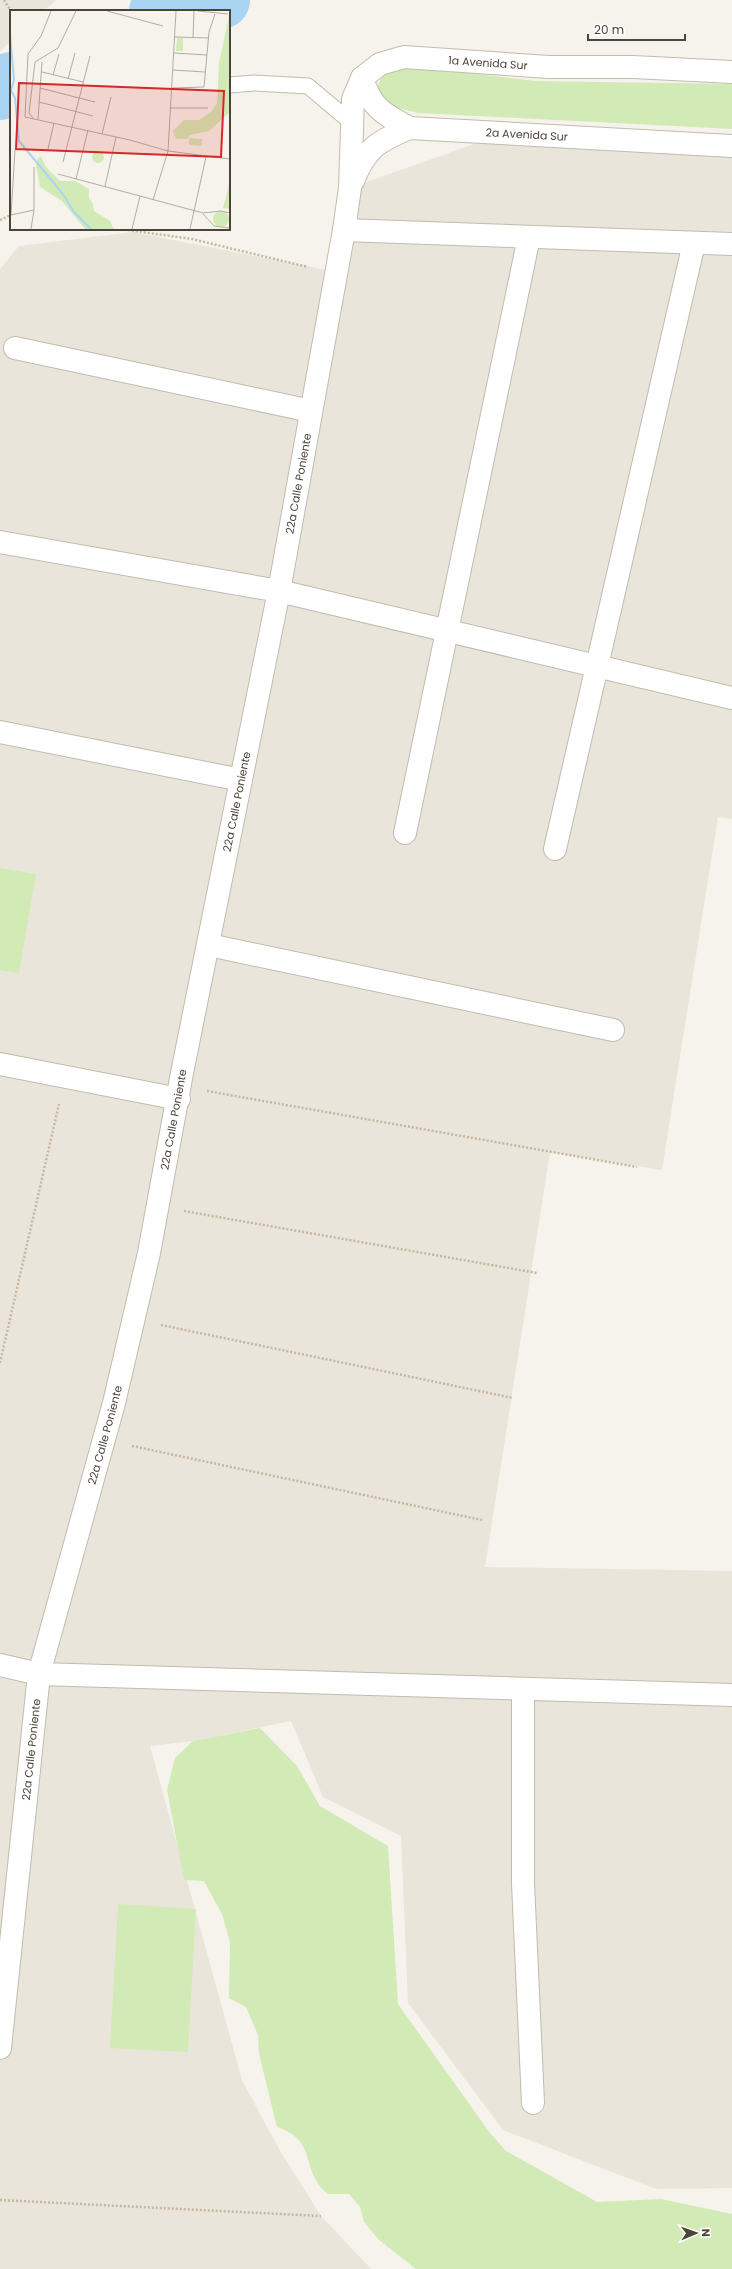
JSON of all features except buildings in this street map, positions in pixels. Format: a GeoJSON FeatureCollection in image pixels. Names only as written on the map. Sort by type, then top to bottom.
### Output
{"type":"FeatureCollection","features":[{"type":"Feature","properties":{"kind":"street","name":"1a Avenida Sur"},"geometry":{"type":"LineString","coordinates":[[350,188],[352,99],[362,78],[380,64],[404,57],[549,67],[633,67],[732,72]]}},
{"type":"Feature","properties":{"kind":"street"},"geometry":{"type":"LineString","coordinates":[[362,78],[367,96],[377,109],[410,128]]}},
{"type":"Feature","properties":{"kind":"street","name":"2a Avenida Sur"},"geometry":{"type":"LineString","coordinates":[[350,188],[360,162],[382,139],[410,128],[732,146]]}},
{"type":"Feature","properties":{"kind":"street","name":"22a Calle Poniente"},"geometry":{"type":"LineString","coordinates":[[0,2048],[39,1674],[104,1440],[158,1207],[279,591],[344,230],[350,188]]}},
{"type":"Feature","properties":{"kind":"street"},"geometry":{"type":"LineString","coordinates":[[344,230],[732,244]]}},
{"type":"Feature","properties":{"kind":"street"},"geometry":{"type":"LineString","coordinates":[[405,833],[529,237]]}},
{"type":"Feature","properties":{"kind":"street"},"geometry":{"type":"LineString","coordinates":[[555,849],[694,243]]}},
{"type":"Feature","properties":{"kind":"street"},"geometry":{"type":"LineString","coordinates":[[15,348],[311,411]]}},
{"type":"Feature","properties":{"kind":"street"},"geometry":{"type":"LineString","coordinates":[[0,542],[279,591],[732,698]]}},
{"type":"Feature","properties":{"kind":"street"},"geometry":{"type":"LineString","coordinates":[[0,732],[241,780]]}},
{"type":"Feature","properties":{"kind":"street"},"geometry":{"type":"LineString","coordinates":[[209,945],[613,1030]]}},
{"type":"Feature","properties":{"kind":"street"},"geometry":{"type":"LineString","coordinates":[[0,1064],[65,1077],[180,1093]]}},
{"type":"Feature","properties":{"kind":"street"},"geometry":{"type":"LineString","coordinates":[[0,1665],[39,1674],[732,1695]]}},
{"type":"Feature","properties":{"kind":"street"},"geometry":{"type":"LineString","coordinates":[[523,1689],[523,1883],[534,2104]]}},
{"type":"Feature","properties":{"kind":"lane"},"geometry":{"type":"LineString","coordinates":[[230,85],[254,83],[308,86],[352,123]]}},
{"type":"Feature","properties":{"kind":"path"},"geometry":{"type":"LineString","coordinates":[[4,0],[10,10]]}},
{"type":"Feature","properties":{"kind":"path"},"geometry":{"type":"LineString","coordinates":[[0,220],[10,215]]}},
{"type":"Feature","properties":{"kind":"path"},"geometry":{"type":"LineString","coordinates":[[127,230],[192,239],[305,267],[336,272]]}},
{"type":"Feature","properties":{"kind":"path"},"geometry":{"type":"LineString","coordinates":[[0,1363],[65,1077]]}},
{"type":"Feature","properties":{"kind":"path"},"geometry":{"type":"LineString","coordinates":[[180,1093],[637,1167]]}},
{"type":"Feature","properties":{"kind":"path"},"geometry":{"type":"LineString","coordinates":[[158,1207],[537,1273]]}},
{"type":"Feature","properties":{"kind":"path"},"geometry":{"type":"LineString","coordinates":[[133,1320],[513,1398]]}},
{"type":"Feature","properties":{"kind":"path"},"geometry":{"type":"LineString","coordinates":[[104,1440],[482,1520]]}},
{"type":"Feature","properties":{"kind":"path"},"geometry":{"type":"LineString","coordinates":[[0,2200],[321,2216]]}},
{"type":"Feature","properties":{"kind":"shaded area"},"geometry":{"type":"Polygon","coordinates":[[[0,0],[56,0],[45,10],[10,10],[10,42],[0,51],[0,0]]]}},
{"type":"Feature","properties":{"kind":"shaded area"},"geometry":{"type":"Polygon","coordinates":[[[505,133],[732,146],[732,819],[718,817],[662,1170],[550,1152],[485,1567],[732,1571],[732,2188],[656,2189],[503,2130],[408,2003],[401,1836],[323,1797],[291,1721],[193,1741],[150,1746],[242,2080],[279,2149],[321,2216],[371,2269],[0,2269],[0,269],[19,246],[133,232],[336,272],[350,188],[505,133]]]}},
{"type":"Feature","properties":{"kind":"green space"},"geometry":{"type":"Polygon","coordinates":[[[411,66],[535,81],[732,84],[732,129],[419,113],[385,105],[376,90],[384,72],[411,66]]]}},
{"type":"Feature","properties":{"kind":"green space"},"geometry":{"type":"Polygon","coordinates":[[[0,868],[36,874],[19,973],[0,970],[0,868]]]}},
{"type":"Feature","properties":{"kind":"green space"},"geometry":{"type":"Polygon","coordinates":[[[260,1728],[297,1766],[320,1806],[388,1846],[398,2004],[490,2133],[506,2151],[597,2202],[661,2199],[732,2214],[732,2269],[416,2269],[379,2240],[364,2222],[360,2207],[349,2194],[328,2194],[319,2185],[304,2148],[299,2140],[290,2133],[277,2127],[259,2054],[258,2035],[246,2007],[229,1998],[230,1942],[222,1914],[204,1881],[184,1880],[167,1790],[175,1758],[193,1741],[260,1728]]]}},
{"type":"Feature","properties":{"kind":"green space"},"geometry":{"type":"Polygon","coordinates":[[[118,1904],[196,1909],[188,2052],[110,2048],[118,1904]]]}},
{"type":"Feature","properties":{"kind":"waterway"},"geometry":{"type":"LineString","coordinates":[[164,10],[221,0]]}},
{"type":"Feature","properties":{"kind":"waterway"},"geometry":{"type":"LineString","coordinates":[[0,91],[10,82]]}}]}
